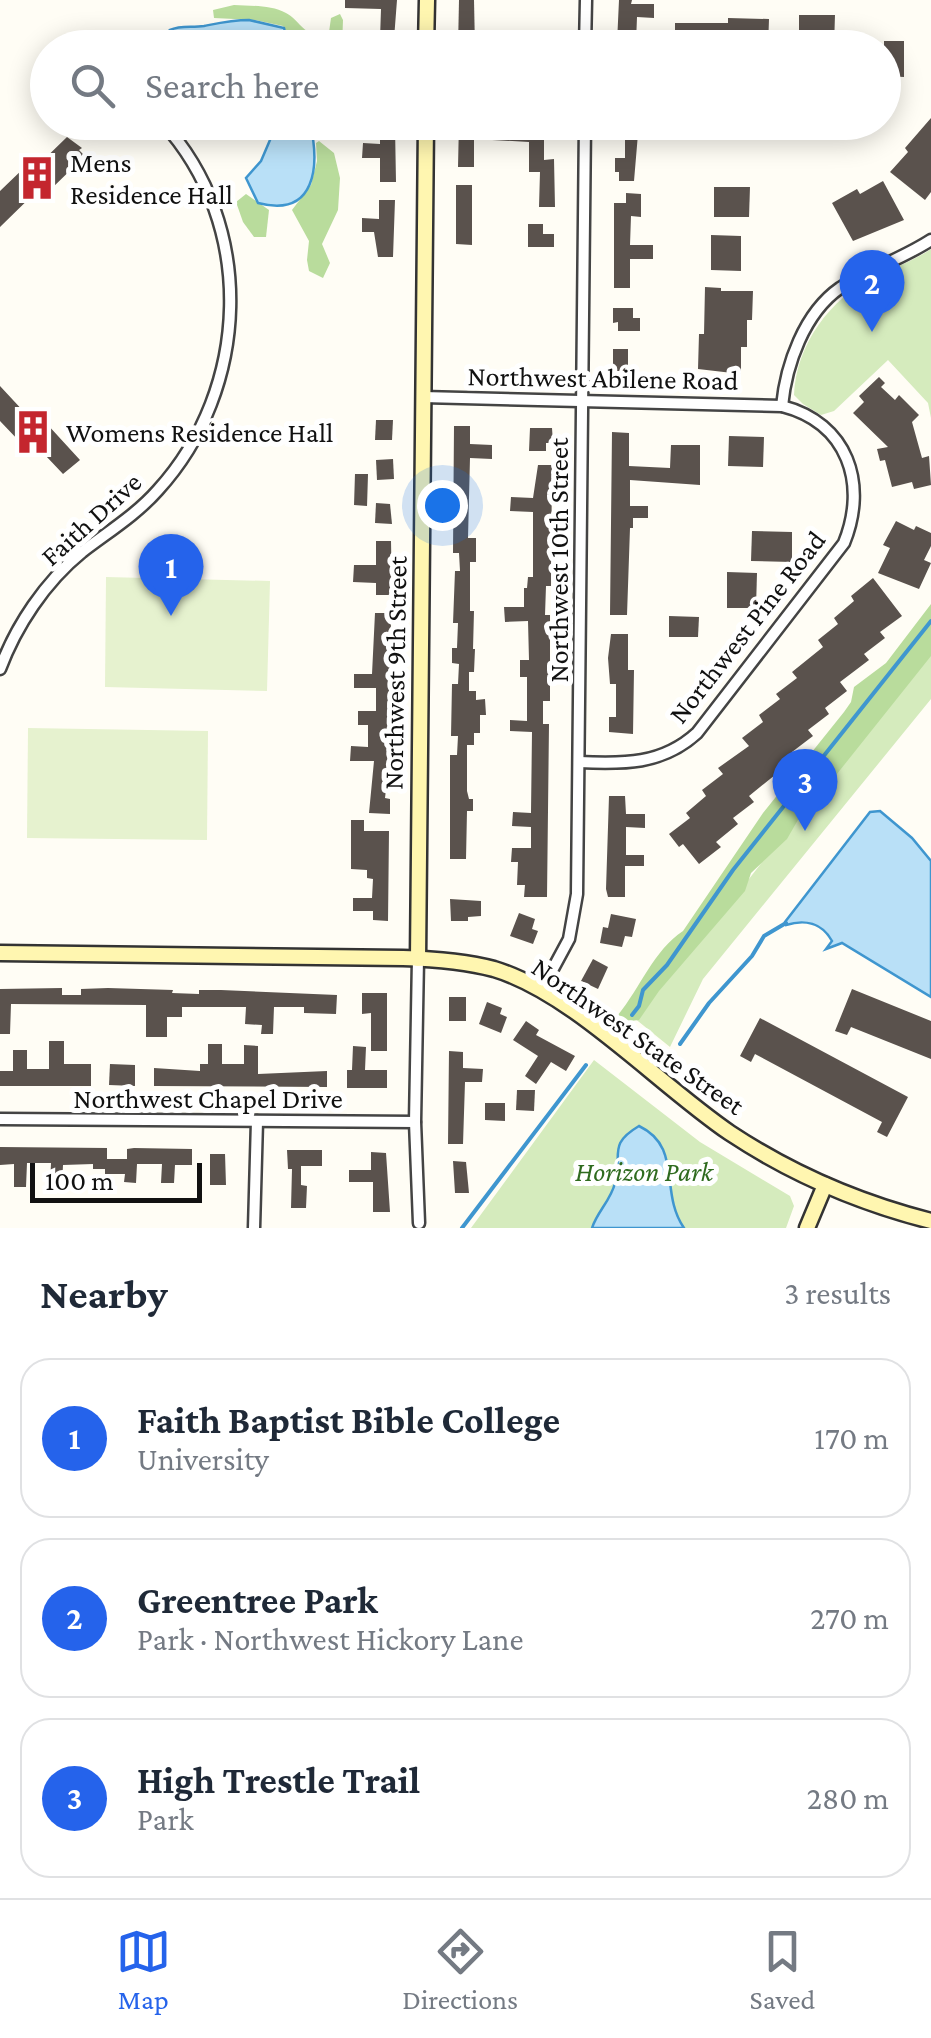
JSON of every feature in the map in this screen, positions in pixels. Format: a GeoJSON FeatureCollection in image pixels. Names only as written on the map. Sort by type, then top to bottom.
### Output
{"type":"FeatureCollection","features":[{"type":"Feature","properties":{"kind":"main road"},"geometry":{"type":"LineString","coordinates":[[426,30],[427,0]]}},
{"type":"Feature","properties":{"kind":"main road","name":"Northwest 9th Street"},"geometry":{"type":"LineString","coordinates":[[418,959],[426,140]]}},
{"type":"Feature","properties":{"kind":"main road","name":"Northwest State Street"},"geometry":{"type":"LineString","coordinates":[[0,953],[418,959],[494,970],[542,991],[730,1133],[825,1185],[931,1221]]}},
{"type":"Feature","properties":{"kind":"main road"},"geometry":{"type":"LineString","coordinates":[[806,1228],[825,1185]]}},
{"type":"Feature","properties":{"kind":"street"},"geometry":{"type":"LineString","coordinates":[[585,30],[586,0]]}},
{"type":"Feature","properties":{"kind":"street","name":"Faith Drive"},"geometry":{"type":"LineString","coordinates":[[0,669],[10,640],[63,571],[84,550],[135,513],[173,473],[202,427],[217,393],[230,318],[231,290],[225,250],[204,184],[176,140]]}},
{"type":"Feature","properties":{"kind":"street","name":"Northwest 10th Street"},"geometry":{"type":"LineString","coordinates":[[542,991],[574,920],[579,762],[584,140]]}},
{"type":"Feature","properties":{"kind":"street"},"geometry":{"type":"LineString","coordinates":[[782,406],[793,358],[804,330],[820,307],[856,279],[931,240]]}},
{"type":"Feature","properties":{"kind":"street","name":"Northwest Abilene Road"},"geometry":{"type":"LineString","coordinates":[[423,397],[782,406]]}},
{"type":"Feature","properties":{"kind":"street","name":"Northwest Pine Road"},"geometry":{"type":"LineString","coordinates":[[579,762],[646,761],[688,742],[844,543],[856,498],[848,462],[836,440],[818,422],[782,406]]}},
{"type":"Feature","properties":{"kind":"street","name":"Northwest 9th Street"},"geometry":{"type":"LineString","coordinates":[[418,959],[418,1223]]}},
{"type":"Feature","properties":{"kind":"street","name":"Northwest Chapel Drive"},"geometry":{"type":"LineString","coordinates":[[0,1119],[415,1122]]}},
{"type":"Feature","properties":{"kind":"street"},"geometry":{"type":"LineString","coordinates":[[254,1228],[257,1122]]}},
{"type":"Feature","properties":{"kind":"green space"},"geometry":{"type":"Polygon","coordinates":[[[234,5],[280,10],[306,30],[286,30],[255,20],[214,18],[213,10],[234,5]]]}},
{"type":"Feature","properties":{"kind":"green space"},"geometry":{"type":"Polygon","coordinates":[[[340,14],[343,30],[329,30],[331,18],[340,14]]]}},
{"type":"Feature","properties":{"kind":"green space"},"geometry":{"type":"Polygon","coordinates":[[[319,141],[334,153],[340,178],[338,210],[322,244],[330,263],[323,278],[309,271],[309,241],[292,210],[311,185],[319,141]]]}},
{"type":"Feature","properties":{"kind":"green space"},"geometry":{"type":"Polygon","coordinates":[[[246,194],[269,210],[266,237],[254,237],[243,222],[236,202],[246,194]]]}},
{"type":"Feature","properties":{"kind":"green space"},"geometry":{"type":"Polygon","coordinates":[[[931,249],[931,418],[928,403],[888,360],[834,411],[821,415],[803,404],[794,395],[801,358],[830,310],[859,286],[931,249]]]}},
{"type":"Feature","properties":{"kind":"green space"},"geometry":{"type":"Polygon","coordinates":[[[106,577],[270,581],[267,691],[105,687],[106,577]]]}},
{"type":"Feature","properties":{"kind":"green space"},"geometry":{"type":"Polygon","coordinates":[[[931,604],[931,656],[817,799],[806,806],[787,839],[751,873],[745,891],[639,1020],[621,1022],[618,1015],[655,959],[683,931],[763,813],[844,712],[854,687],[886,663],[931,604]]]}},
{"type":"Feature","properties":{"kind":"green space"},"geometry":{"type":"Polygon","coordinates":[[[931,646],[931,699],[703,979],[670,1047],[628,1013],[713,925],[931,646]]]}},
{"type":"Feature","properties":{"kind":"green space"},"geometry":{"type":"Polygon","coordinates":[[[28,728],[208,731],[207,840],[27,838],[28,728]]]}},
{"type":"Feature","properties":{"kind":"green space","name":"Horizon Park"},"geometry":{"type":"Polygon","coordinates":[[[594,1060],[700,1142],[790,1196],[794,1206],[786,1228],[471,1228],[594,1060]]]}},
{"type":"Feature","properties":{"kind":"water"},"geometry":{"type":"Polygon","coordinates":[[[249,20],[285,30],[170,30],[200,27],[249,20]]]}},
{"type":"Feature","properties":{"kind":"water"},"geometry":{"type":"Polygon","coordinates":[[[270,140],[313,140],[310,185],[292,203],[258,203],[246,178],[261,161],[270,140]]]}},
{"type":"Feature","properties":{"kind":"water"},"geometry":{"type":"Polygon","coordinates":[[[880,811],[912,838],[931,861],[931,997],[842,943],[826,949],[832,941],[818,926],[785,922],[870,812],[880,811]]]}},
{"type":"Feature","properties":{"kind":"water"},"geometry":{"type":"Polygon","coordinates":[[[639,1126],[661,1146],[673,1200],[684,1228],[592,1228],[613,1189],[619,1145],[639,1126]]]}},
{"type":"Feature","properties":{"kind":"building"},"geometry":{"type":"Polygon","coordinates":[[[345,0],[397,0],[395,30],[380,30],[381,9],[345,8],[345,0]]]}},
{"type":"Feature","properties":{"kind":"building"},"geometry":{"type":"Polygon","coordinates":[[[459,0],[474,0],[475,30],[458,30],[459,0]]]}},
{"type":"Feature","properties":{"kind":"building"},"geometry":{"type":"Polygon","coordinates":[[[619,0],[654,4],[654,18],[637,17],[636,30],[618,30],[619,0]]]}},
{"type":"Feature","properties":{"kind":"building"},"geometry":{"type":"Polygon","coordinates":[[[799,15],[835,15],[834,30],[799,30],[799,15]]]}},
{"type":"Feature","properties":{"kind":"building"},"geometry":{"type":"Polygon","coordinates":[[[728,18],[769,19],[769,30],[675,30],[675,23],[728,23],[728,18]]]}},
{"type":"Feature","properties":{"kind":"building"},"geometry":{"type":"Polygon","coordinates":[[[901,41],[904,41],[904,77],[901,77],[901,41]]]}},
{"type":"Feature","properties":{"kind":"building"},"geometry":{"type":"Polygon","coordinates":[[[931,118],[931,192],[925,200],[890,172],[931,118]]]}},
{"type":"Feature","properties":{"kind":"building","name":"Mens Residence Hall"},"geometry":{"type":"Polygon","coordinates":[[[64,140],[82,148],[79,150],[85,156],[49,191],[43,185],[0,227],[0,191],[26,166],[31,172],[64,140]]]}},
{"type":"Feature","properties":{"kind":"building"},"geometry":{"type":"Polygon","coordinates":[[[380,140],[395,140],[396,182],[380,182],[380,158],[362,158],[363,143],[380,144],[380,140]]]}},
{"type":"Feature","properties":{"kind":"building"},"geometry":{"type":"Polygon","coordinates":[[[459,140],[474,140],[474,167],[458,167],[459,140]]]}},
{"type":"Feature","properties":{"kind":"building"},"geometry":{"type":"Polygon","coordinates":[[[492,140],[544,140],[544,160],[554,159],[555,207],[539,207],[540,172],[529,172],[529,142],[492,140]]]}},
{"type":"Feature","properties":{"kind":"building"},"geometry":{"type":"Polygon","coordinates":[[[625,140],[637,140],[634,181],[619,181],[619,172],[615,172],[615,158],[625,158],[625,140]]]}},
{"type":"Feature","properties":{"kind":"building"},"geometry":{"type":"Polygon","coordinates":[[[883,181],[904,220],[853,241],[832,203],[883,181]]]}},
{"type":"Feature","properties":{"kind":"building"},"geometry":{"type":"Polygon","coordinates":[[[456,185],[472,185],[472,245],[456,244],[456,185]]]}},
{"type":"Feature","properties":{"kind":"building"},"geometry":{"type":"Polygon","coordinates":[[[714,187],[750,187],[749,217],[714,217],[714,187]]]}},
{"type":"Feature","properties":{"kind":"building"},"geometry":{"type":"Polygon","coordinates":[[[626,193],[641,194],[641,217],[631,216],[630,245],[653,245],[653,259],[630,259],[630,288],[614,288],[614,203],[626,203],[626,193]]]}},
{"type":"Feature","properties":{"kind":"building"},"geometry":{"type":"Polygon","coordinates":[[[379,200],[395,200],[393,257],[378,257],[374,232],[362,232],[362,218],[379,219],[379,200]]]}},
{"type":"Feature","properties":{"kind":"building"},"geometry":{"type":"Polygon","coordinates":[[[528,224],[543,224],[543,234],[554,234],[554,247],[528,247],[528,224]]]}},
{"type":"Feature","properties":{"kind":"building"},"geometry":{"type":"Polygon","coordinates":[[[711,235],[741,236],[741,271],[711,270],[711,235]]]}},
{"type":"Feature","properties":{"kind":"building"},"geometry":{"type":"Polygon","coordinates":[[[705,287],[753,291],[747,347],[741,347],[741,374],[698,369],[699,334],[704,334],[705,287]]]}},
{"type":"Feature","properties":{"kind":"building"},"geometry":{"type":"Polygon","coordinates":[[[613,308],[633,308],[633,318],[640,318],[640,331],[618,331],[618,322],[613,323],[613,308]]]}},
{"type":"Feature","properties":{"kind":"building"},"geometry":{"type":"Polygon","coordinates":[[[613,349],[628,349],[628,371],[613,371],[613,349]]]}},
{"type":"Feature","properties":{"kind":"building"},"geometry":{"type":"Polygon","coordinates":[[[879,377],[885,383],[881,387],[895,400],[899,395],[919,415],[912,422],[922,458],[929,456],[931,485],[914,489],[912,482],[892,487],[885,460],[880,461],[877,449],[888,447],[853,413],[864,402],[859,396],[879,377]]]}},
{"type":"Feature","properties":{"kind":"building","name":"Womens Residence Hall"},"geometry":{"type":"Polygon","coordinates":[[[0,386],[39,428],[47,424],[80,460],[63,474],[28,437],[20,442],[0,421],[0,386]]]}},
{"type":"Feature","properties":{"kind":"building"},"geometry":{"type":"Polygon","coordinates":[[[376,420],[393,420],[392,440],[375,440],[376,420]]]}},
{"type":"Feature","properties":{"kind":"building"},"geometry":{"type":"Polygon","coordinates":[[[454,426],[470,426],[470,444],[492,445],[492,459],[470,458],[468,538],[476,538],[476,562],[470,562],[475,649],[469,691],[476,691],[476,700],[485,699],[486,715],[480,715],[480,733],[474,733],[474,745],[467,745],[467,791],[469,799],[473,799],[473,811],[467,811],[466,859],[450,859],[450,755],[457,755],[458,736],[451,736],[452,684],[458,684],[459,664],[452,663],[452,648],[457,648],[458,623],[453,623],[455,571],[460,571],[459,553],[453,553],[454,426]]]}},
{"type":"Feature","properties":{"kind":"building"},"geometry":{"type":"Polygon","coordinates":[[[530,428],[552,428],[553,443],[546,443],[546,451],[529,451],[530,428]]]}},
{"type":"Feature","properties":{"kind":"building"},"geometry":{"type":"Polygon","coordinates":[[[612,432],[629,433],[629,466],[670,468],[671,445],[700,445],[700,485],[630,480],[630,506],[648,506],[648,518],[633,518],[630,528],[627,615],[610,615],[612,432]]]}},
{"type":"Feature","properties":{"kind":"building"},"geometry":{"type":"Polygon","coordinates":[[[729,436],[764,437],[763,467],[728,466],[729,436]]]}},
{"type":"Feature","properties":{"kind":"building"},"geometry":{"type":"Polygon","coordinates":[[[393,459],[394,479],[377,480],[376,460],[393,459]]]}},
{"type":"Feature","properties":{"kind":"building"},"geometry":{"type":"Polygon","coordinates":[[[538,465],[552,465],[551,586],[546,586],[545,615],[550,615],[550,701],[543,701],[543,724],[549,724],[547,897],[524,897],[525,885],[517,885],[518,862],[511,862],[512,848],[531,848],[531,827],[512,826],[513,812],[531,813],[532,732],[510,731],[510,720],[527,721],[527,677],[520,677],[520,660],[529,660],[528,621],[505,622],[504,607],[524,607],[524,588],[528,577],[533,577],[533,512],[510,511],[511,497],[533,498],[538,465]]]}},
{"type":"Feature","properties":{"kind":"building"},"geometry":{"type":"Polygon","coordinates":[[[355,474],[368,474],[367,506],[354,505],[355,474]]]}},
{"type":"Feature","properties":{"kind":"building"},"geometry":{"type":"Polygon","coordinates":[[[376,503],[390,504],[392,524],[375,523],[376,503]]]}},
{"type":"Feature","properties":{"kind":"building"},"geometry":{"type":"Polygon","coordinates":[[[896,521],[931,533],[931,546],[924,560],[931,563],[919,589],[878,573],[890,548],[883,545],[896,521]]]}},
{"type":"Feature","properties":{"kind":"building"},"geometry":{"type":"Polygon","coordinates":[[[752,531],[792,532],[792,562],[751,561],[752,531]]]}},
{"type":"Feature","properties":{"kind":"building"},"geometry":{"type":"Polygon","coordinates":[[[376,541],[391,541],[392,595],[376,595],[376,583],[353,582],[354,565],[376,565],[376,541]]]}},
{"type":"Feature","properties":{"kind":"building"},"geometry":{"type":"Polygon","coordinates":[[[727,572],[757,573],[756,608],[727,608],[727,572]]]}},
{"type":"Feature","properties":{"kind":"building"},"geometry":{"type":"Polygon","coordinates":[[[873,578],[902,616],[880,632],[885,638],[864,654],[869,660],[840,682],[847,691],[825,708],[829,714],[808,730],[813,736],[792,752],[796,758],[749,796],[754,802],[733,818],[738,824],[716,842],[721,847],[699,864],[669,834],[690,818],[686,813],[706,796],[702,790],[723,774],[718,768],[749,746],[742,738],[763,722],[759,715],[780,699],[776,694],[797,678],[792,672],[823,647],[818,640],[838,624],[834,618],[854,601],[851,596],[873,578]]]}},
{"type":"Feature","properties":{"kind":"building"},"geometry":{"type":"Polygon","coordinates":[[[375,613],[391,613],[390,757],[385,798],[390,799],[390,814],[369,813],[374,761],[350,761],[351,746],[368,747],[368,725],[358,725],[358,711],[376,711],[376,688],[354,688],[354,674],[372,674],[375,613]]]}},
{"type":"Feature","properties":{"kind":"building"},"geometry":{"type":"Polygon","coordinates":[[[669,616],[699,617],[698,637],[669,637],[669,616]]]}},
{"type":"Feature","properties":{"kind":"building"},"geometry":{"type":"Polygon","coordinates":[[[611,634],[628,634],[628,670],[634,670],[633,734],[609,732],[609,717],[616,717],[616,684],[610,684],[608,658],[611,634]]]}},
{"type":"Feature","properties":{"kind":"building"},"geometry":{"type":"Polygon","coordinates":[[[609,796],[625,796],[626,814],[645,814],[645,828],[626,827],[626,855],[644,855],[644,866],[625,866],[625,897],[608,897],[606,889],[609,796]]]}},
{"type":"Feature","properties":{"kind":"building"},"geometry":{"type":"Polygon","coordinates":[[[351,820],[364,820],[364,831],[389,831],[388,921],[373,920],[373,911],[353,911],[353,898],[372,898],[373,879],[367,878],[367,870],[351,869],[351,820]]]}},
{"type":"Feature","properties":{"kind":"building"},"geometry":{"type":"Polygon","coordinates":[[[450,899],[481,901],[481,916],[451,921],[450,899]]]}},
{"type":"Feature","properties":{"kind":"building"},"geometry":{"type":"Polygon","coordinates":[[[519,913],[535,919],[532,929],[538,931],[533,944],[510,936],[519,913]]]}},
{"type":"Feature","properties":{"kind":"building"},"geometry":{"type":"Polygon","coordinates":[[[611,914],[636,919],[632,937],[625,936],[622,947],[600,943],[611,914]]]}},
{"type":"Feature","properties":{"kind":"building"},"geometry":{"type":"Polygon","coordinates":[[[593,959],[608,967],[598,989],[581,981],[593,959]]]}},
{"type":"Feature","properties":{"kind":"building"},"geometry":{"type":"Polygon","coordinates":[[[62,988],[62,995],[81,995],[81,989],[108,988],[199,994],[199,990],[221,990],[337,995],[336,1014],[304,1013],[304,1007],[274,1007],[273,1034],[261,1034],[262,1025],[245,1024],[246,1007],[182,1007],[182,1017],[167,1017],[167,1037],[146,1037],[146,1005],[11,1004],[10,1034],[0,1034],[0,989],[62,988]]]}},
{"type":"Feature","properties":{"kind":"building"},"geometry":{"type":"Polygon","coordinates":[[[852,989],[931,1021],[931,1059],[851,1027],[847,1035],[835,1031],[852,989]]]}},
{"type":"Feature","properties":{"kind":"building"},"geometry":{"type":"Polygon","coordinates":[[[362,993],[387,993],[387,1051],[371,1051],[371,1013],[362,1014],[362,993]]]}},
{"type":"Feature","properties":{"kind":"building"},"geometry":{"type":"Polygon","coordinates":[[[449,997],[466,997],[466,1021],[449,1021],[449,997]]]}},
{"type":"Feature","properties":{"kind":"building"},"geometry":{"type":"Polygon","coordinates":[[[487,1002],[502,1008],[500,1014],[507,1017],[501,1033],[479,1024],[487,1002]]]}},
{"type":"Feature","properties":{"kind":"building"},"geometry":{"type":"Polygon","coordinates":[[[760,1018],[908,1097],[887,1137],[877,1132],[882,1122],[755,1054],[751,1062],[740,1056],[760,1018]]]}},
{"type":"Feature","properties":{"kind":"building"},"geometry":{"type":"Polygon","coordinates":[[[526,1021],[539,1030],[536,1035],[575,1056],[566,1071],[551,1062],[536,1084],[525,1076],[538,1056],[513,1040],[526,1021]]]}},
{"type":"Feature","properties":{"kind":"building"},"geometry":{"type":"Polygon","coordinates":[[[49,1041],[64,1041],[64,1064],[91,1064],[91,1086],[0,1086],[0,1071],[13,1071],[13,1050],[27,1050],[27,1069],[49,1069],[49,1041]]]}},
{"type":"Feature","properties":{"kind":"building"},"geometry":{"type":"Polygon","coordinates":[[[208,1044],[222,1044],[222,1064],[244,1064],[244,1045],[258,1046],[258,1074],[327,1071],[327,1087],[154,1086],[154,1068],[200,1071],[200,1064],[208,1064],[208,1044]]]}},
{"type":"Feature","properties":{"kind":"building"},"geometry":{"type":"Polygon","coordinates":[[[353,1046],[366,1047],[365,1070],[387,1070],[387,1088],[347,1088],[353,1046]]]}},
{"type":"Feature","properties":{"kind":"building"},"geometry":{"type":"Polygon","coordinates":[[[449,1051],[463,1052],[463,1068],[483,1069],[482,1082],[465,1082],[463,1144],[448,1144],[449,1051]]]}},
{"type":"Feature","properties":{"kind":"building"},"geometry":{"type":"Polygon","coordinates":[[[110,1064],[135,1065],[135,1086],[109,1085],[110,1064]]]}},
{"type":"Feature","properties":{"kind":"building"},"geometry":{"type":"Polygon","coordinates":[[[517,1090],[535,1090],[534,1111],[516,1110],[517,1090]]]}},
{"type":"Feature","properties":{"kind":"building"},"geometry":{"type":"Polygon","coordinates":[[[485,1103],[505,1103],[505,1121],[485,1120],[485,1103]]]}},
{"type":"Feature","properties":{"kind":"building"},"geometry":{"type":"Polygon","coordinates":[[[0,1147],[107,1148],[107,1159],[127,1159],[127,1149],[134,1148],[192,1149],[192,1165],[175,1165],[174,1183],[161,1183],[162,1164],[137,1164],[136,1183],[124,1182],[125,1174],[105,1174],[105,1169],[93,1169],[93,1164],[63,1165],[62,1185],[50,1185],[51,1163],[27,1163],[26,1187],[14,1187],[14,1164],[0,1165],[0,1147]]]}},
{"type":"Feature","properties":{"kind":"building"},"geometry":{"type":"Polygon","coordinates":[[[287,1150],[322,1150],[322,1166],[301,1166],[301,1185],[307,1186],[306,1208],[291,1208],[292,1169],[288,1169],[287,1150]]]}},
{"type":"Feature","properties":{"kind":"building"},"geometry":{"type":"Polygon","coordinates":[[[371,1152],[386,1153],[390,1212],[373,1212],[373,1182],[349,1182],[349,1170],[371,1170],[371,1152]]]}},
{"type":"Feature","properties":{"kind":"building"},"geometry":{"type":"Polygon","coordinates":[[[210,1154],[225,1154],[226,1185],[210,1185],[210,1154]]]}},
{"type":"Feature","properties":{"kind":"building"},"geometry":{"type":"Polygon","coordinates":[[[453,1161],[466,1162],[469,1193],[455,1193],[453,1161]]]}},
{"type":"Feature","properties":{"kind":"waterway"},"geometry":{"type":"LineString","coordinates":[[632,1015],[643,990],[667,965],[733,870],[931,621]]}},
{"type":"Feature","properties":{"kind":"waterway"},"geometry":{"type":"LineString","coordinates":[[680,1044],[764,936],[786,923]]}},
{"type":"Feature","properties":{"kind":"waterway"},"geometry":{"type":"LineString","coordinates":[[462,1228],[586,1065]]}},
{"type":"Feature","properties":{"kind":"place","name":"Mens Residence Hall"},"geometry":{"type":"Point","coordinates":[37,178]}},
{"type":"Feature","properties":{"kind":"place","name":"Greentree Park"},"geometry":{"type":"Point","coordinates":[872,332]}},
{"type":"Feature","properties":{"kind":"place","name":"Womens Residence Hall"},"geometry":{"type":"Point","coordinates":[33,432]}},
{"type":"Feature","properties":{"kind":"place","name":"Faith Baptist Bible College"},"geometry":{"type":"Point","coordinates":[171,616]}},
{"type":"Feature","properties":{"kind":"place","name":"High Trestle Trail"},"geometry":{"type":"Point","coordinates":[805,831]}}]}
